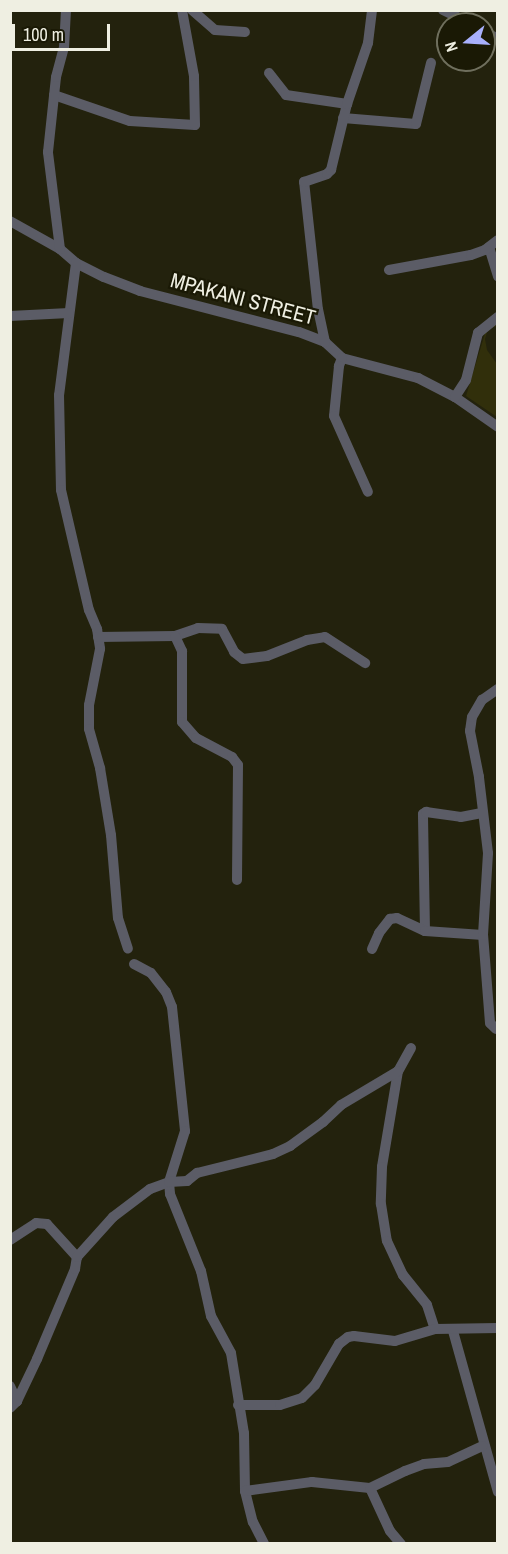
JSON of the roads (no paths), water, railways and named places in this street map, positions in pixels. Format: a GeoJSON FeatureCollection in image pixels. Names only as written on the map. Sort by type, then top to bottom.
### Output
{"type":"FeatureCollection","features":[{"type":"Feature","properties":{"kind":"street"},"geometry":{"type":"LineString","coordinates":[[60,249],[48,152],[54,95],[64,48],[66,10]]}},
{"type":"Feature","properties":{"kind":"street"},"geometry":{"type":"LineString","coordinates":[[54,95],[130,121],[195,125],[194,76],[183,10]]}},
{"type":"Feature","properties":{"kind":"street"},"geometry":{"type":"LineString","coordinates":[[192,10],[215,30],[245,32]]}},
{"type":"Feature","properties":{"kind":"street"},"geometry":{"type":"LineString","coordinates":[[325,342],[312,272],[304,182],[327,174],[331,170],[347,104],[368,43],[372,10]]}},
{"type":"Feature","properties":{"kind":"street"},"geometry":{"type":"LineString","coordinates":[[343,118],[416,124],[431,63]]}},
{"type":"Feature","properties":{"kind":"street"},"geometry":{"type":"LineString","coordinates":[[269,73],[286,95],[347,104]]}},
{"type":"Feature","properties":{"kind":"street","name":"MPAKANI STREET"},"geometry":{"type":"LineString","coordinates":[[10,222],[60,249],[76,263],[140,291],[289,329],[325,342],[342,358],[418,378],[455,397],[498,427]]}},
{"type":"Feature","properties":{"kind":"street"},"geometry":{"type":"LineString","coordinates":[[390,270],[471,255],[493,243],[498,277]]}},
{"type":"Feature","properties":{"kind":"street"},"geometry":{"type":"LineString","coordinates":[[76,263],[59,395],[61,490],[80,577],[100,649],[89,705],[88,729],[100,768],[111,835],[118,918],[128,948]]}},
{"type":"Feature","properties":{"kind":"street"},"geometry":{"type":"LineString","coordinates":[[10,316],[69,313]]}},
{"type":"Feature","properties":{"kind":"street"},"geometry":{"type":"LineString","coordinates":[[474,334],[484,321],[498,315]]}},
{"type":"Feature","properties":{"kind":"street"},"geometry":{"type":"LineString","coordinates":[[455,397],[466,380],[478,333],[498,315]]}},
{"type":"Feature","properties":{"kind":"street"},"geometry":{"type":"LineString","coordinates":[[342,358],[339,366],[334,416],[368,492]]}},
{"type":"Feature","properties":{"kind":"street"},"geometry":{"type":"LineString","coordinates":[[98,637],[175,636],[198,628],[222,629],[234,652],[243,658],[267,656],[307,640],[325,637],[364,663]]}},
{"type":"Feature","properties":{"kind":"street"},"geometry":{"type":"LineString","coordinates":[[175,636],[182,651],[182,722],[196,738],[232,757],[238,765],[237,880]]}},
{"type":"Feature","properties":{"kind":"street"},"geometry":{"type":"LineString","coordinates":[[496,1029],[490,1023],[483,935],[493,854],[482,813],[470,731],[472,717],[482,700],[498,689]]}},
{"type":"Feature","properties":{"kind":"street"},"geometry":{"type":"LineString","coordinates":[[425,931],[423,814],[426,812],[461,817],[482,813]]}},
{"type":"Feature","properties":{"kind":"street"},"geometry":{"type":"LineString","coordinates":[[372,949],[379,933],[390,919],[396,918],[425,931],[483,935]]}},
{"type":"Feature","properties":{"kind":"street"},"geometry":{"type":"LineString","coordinates":[[134,964],[151,974],[166,992],[172,1007],[186,1131],[169,1182],[172,1203],[201,1271],[212,1316],[231,1353],[244,1433],[245,1491],[253,1521],[264,1544]]}},
{"type":"Feature","properties":{"kind":"street"},"geometry":{"type":"LineString","coordinates":[[411,1048],[398,1071],[382,1167],[381,1204],[387,1241],[403,1275],[427,1305],[435,1329]]}},
{"type":"Feature","properties":{"kind":"street"},"geometry":{"type":"LineString","coordinates":[[14,1405],[75,1269],[77,1257],[113,1217],[150,1190],[169,1182],[187,1181],[197,1173],[273,1154],[290,1146],[323,1122],[341,1105],[398,1071]]}},
{"type":"Feature","properties":{"kind":"street"},"geometry":{"type":"LineString","coordinates":[[10,1240],[36,1223],[47,1224],[77,1257]]}},
{"type":"Feature","properties":{"kind":"street"},"geometry":{"type":"LineString","coordinates":[[238,1405],[280,1405],[302,1398],[315,1385],[339,1344],[348,1337],[394,1341],[435,1329],[453,1331],[498,1328]]}},
{"type":"Feature","properties":{"kind":"street"},"geometry":{"type":"LineString","coordinates":[[453,1331],[464,1378],[477,1409],[483,1446],[498,1492]]}},
{"type":"Feature","properties":{"kind":"street"},"geometry":{"type":"LineString","coordinates":[[10,1386],[14,1405]]}},
{"type":"Feature","properties":{"kind":"street"},"geometry":{"type":"LineString","coordinates":[[245,1491],[312,1482],[370,1488],[405,1471],[424,1464],[448,1462],[483,1446]]}},
{"type":"Feature","properties":{"kind":"street"},"geometry":{"type":"LineString","coordinates":[[370,1488],[390,1531],[401,1544]]}}]}
